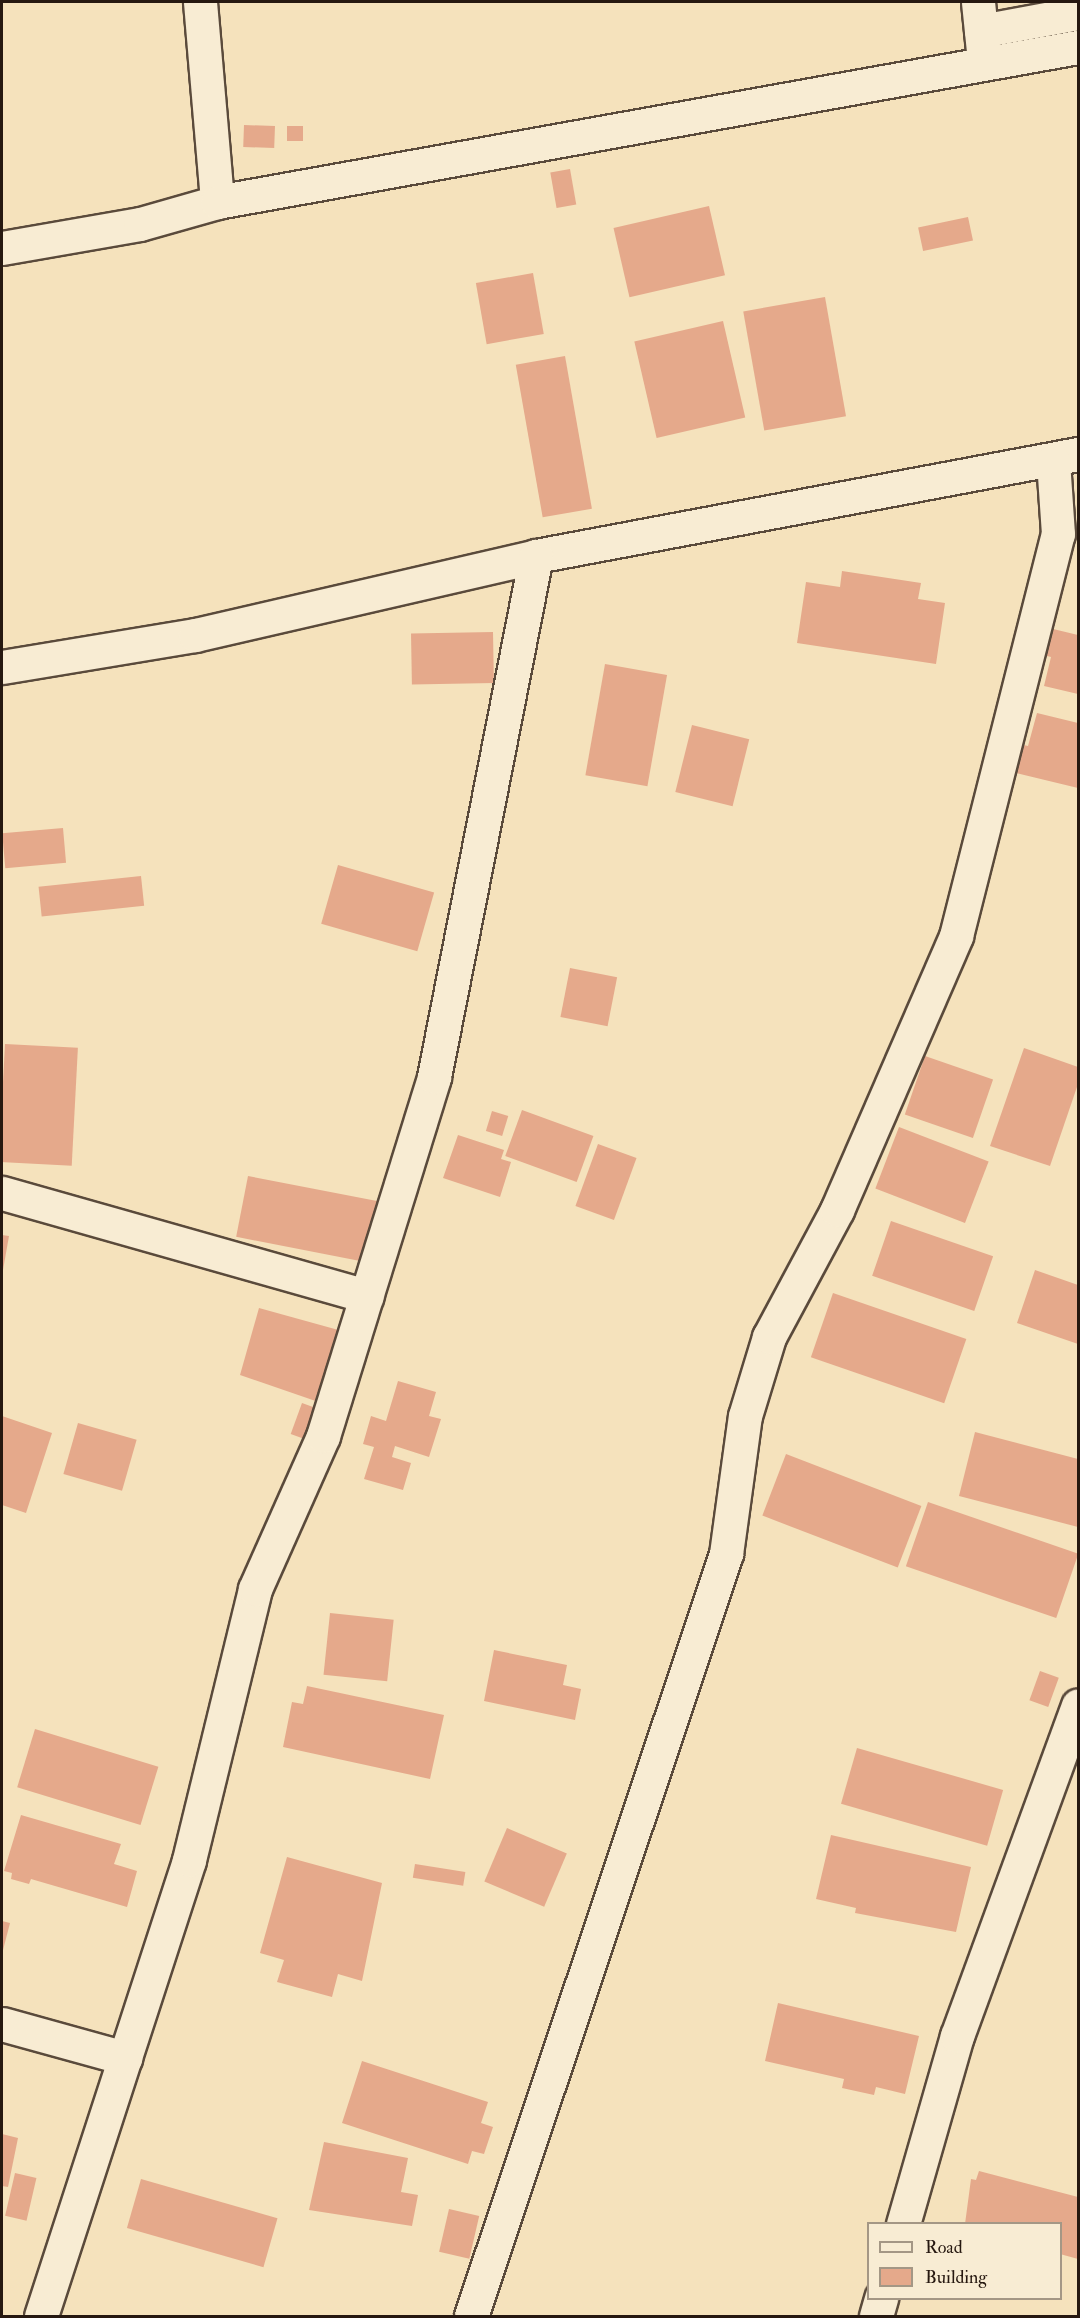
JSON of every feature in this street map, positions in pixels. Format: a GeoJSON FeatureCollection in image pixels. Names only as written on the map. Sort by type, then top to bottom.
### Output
{"type":"FeatureCollection","features":[{"type":"Feature","properties":{"kind":"street"},"geometry":{"type":"LineString","coordinates":[[200,2],[217,202]]}},
{"type":"Feature","properties":{"kind":"street"},"geometry":{"type":"LineString","coordinates":[[984,65],[980,16],[1078,14]]}},
{"type":"Feature","properties":{"kind":"street"},"geometry":{"type":"LineString","coordinates":[[2,248],[140,224],[217,202],[1078,47]]}},
{"type":"Feature","properties":{"kind":"street"},"geometry":{"type":"LineString","coordinates":[[2,667],[195,635],[536,556],[1066,458],[1058,534],[956,936],[837,1210],[769,1337],[745,1416],[726,1554],[471,2316]]}},
{"type":"Feature","properties":{"kind":"street"},"geometry":{"type":"LineString","coordinates":[[42,2316],[189,1860],[255,1589],[323,1436],[434,1077],[536,556]]}},
{"type":"Feature","properties":{"kind":"street"},"geometry":{"type":"LineString","coordinates":[[2,1193],[367,1296]]}},
{"type":"Feature","properties":{"kind":"street"},"geometry":{"type":"LineString","coordinates":[[903,2222],[957,2036],[1078,1705]]}},
{"type":"Feature","properties":{"kind":"street"},"geometry":{"type":"LineString","coordinates":[[2,2024],[125,2058]]}},
{"type":"Feature","properties":{"kind":"street"},"geometry":{"type":"LineString","coordinates":[[876,2316],[880,2300]]}},
{"type":"Feature","properties":{"kind":"building"},"geometry":{"type":"Polygon","coordinates":[[[244,125],[275,126],[274,148],[243,147],[244,125]]]}},
{"type":"Feature","properties":{"kind":"building"},"geometry":{"type":"Polygon","coordinates":[[[287,126],[303,126],[303,141],[287,141],[287,126]]]}},
{"type":"Feature","properties":{"kind":"building"},"geometry":{"type":"Polygon","coordinates":[[[570,169],[576,204],[557,208],[550,172],[570,169]]]}},
{"type":"Feature","properties":{"kind":"building"},"geometry":{"type":"Polygon","coordinates":[[[709,206],[725,275],[629,297],[614,228],[709,206]]]}},
{"type":"Feature","properties":{"kind":"building"},"geometry":{"type":"Polygon","coordinates":[[[968,217],[973,240],[923,251],[918,228],[968,217]]]}},
{"type":"Feature","properties":{"kind":"building"},"geometry":{"type":"Polygon","coordinates":[[[533,273],[544,334],[487,344],[476,283],[533,273]]]}},
{"type":"Feature","properties":{"kind":"building"},"geometry":{"type":"Polygon","coordinates":[[[825,297],[846,416],[764,431],[743,311],[825,297]]]}},
{"type":"Feature","properties":{"kind":"building"},"geometry":{"type":"Polygon","coordinates":[[[723,321],[745,417],[657,438],[634,341],[723,321]]]}},
{"type":"Feature","properties":{"kind":"building"},"geometry":{"type":"Polygon","coordinates":[[[565,356],[592,509],[543,517],[516,365],[565,356]]]}},
{"type":"Feature","properties":{"kind":"building"},"geometry":{"type":"Polygon","coordinates":[[[842,571],[921,583],[918,599],[945,603],[936,664],[797,643],[806,582],[840,587],[842,571]]]}},
{"type":"Feature","properties":{"kind":"building"},"geometry":{"type":"Polygon","coordinates":[[[1049,628],[1078,635],[1078,694],[1044,686],[1051,657],[1043,655],[1049,628]]]}},
{"type":"Feature","properties":{"kind":"building"},"geometry":{"type":"Polygon","coordinates":[[[493,632],[494,683],[412,684],[411,633],[493,632]]]}},
{"type":"Feature","properties":{"kind":"building"},"geometry":{"type":"Polygon","coordinates":[[[605,664],[667,675],[647,786],[585,775],[605,664]]]}},
{"type":"Feature","properties":{"kind":"building"},"geometry":{"type":"Polygon","coordinates":[[[1037,713],[1078,723],[1078,788],[1012,772],[1019,744],[1028,746],[1037,713]]]}},
{"type":"Feature","properties":{"kind":"building"},"geometry":{"type":"Polygon","coordinates":[[[692,725],[749,739],[733,806],[675,792],[692,725]]]}},
{"type":"Feature","properties":{"kind":"building"},"geometry":{"type":"Polygon","coordinates":[[[63,828],[66,863],[5,868],[2,833],[63,828]]]}},
{"type":"Feature","properties":{"kind":"building"},"geometry":{"type":"Polygon","coordinates":[[[338,865],[434,893],[417,951],[321,924],[338,865]]]}},
{"type":"Feature","properties":{"kind":"building"},"geometry":{"type":"Polygon","coordinates":[[[141,876],[144,906],[42,917],[39,887],[141,876]]]}},
{"type":"Feature","properties":{"kind":"building"},"geometry":{"type":"Polygon","coordinates":[[[570,968],[617,977],[608,1026],[560,1017],[570,968]]]}},
{"type":"Feature","properties":{"kind":"building"},"geometry":{"type":"Polygon","coordinates":[[[5,1044],[78,1048],[72,1166],[2,1162],[5,1044]]]}},
{"type":"Feature","properties":{"kind":"building"},"geometry":{"type":"Polygon","coordinates":[[[1024,1048],[1078,1067],[1078,1084],[1050,1166],[990,1146],[1024,1048]]]}},
{"type":"Feature","properties":{"kind":"building"},"geometry":{"type":"Polygon","coordinates":[[[925,1056],[993,1079],[973,1138],[905,1115],[925,1056]]]}},
{"type":"Feature","properties":{"kind":"building"},"geometry":{"type":"Polygon","coordinates":[[[522,1110],[593,1136],[577,1182],[505,1156],[522,1110]]]}},
{"type":"Feature","properties":{"kind":"building"},"geometry":{"type":"Polygon","coordinates":[[[492,1111],[508,1116],[502,1136],[486,1131],[492,1111]]]}},
{"type":"Feature","properties":{"kind":"building"},"geometry":{"type":"Polygon","coordinates":[[[899,1127],[989,1161],[965,1223],[875,1189],[899,1127]]]}},
{"type":"Feature","properties":{"kind":"building"},"geometry":{"type":"Polygon","coordinates":[[[458,1135],[504,1150],[501,1159],[511,1162],[500,1197],[443,1178],[458,1135]]]}},
{"type":"Feature","properties":{"kind":"building"},"geometry":{"type":"Polygon","coordinates":[[[598,1144],[637,1158],[614,1220],[575,1206],[598,1144]]]}},
{"type":"Feature","properties":{"kind":"building"},"geometry":{"type":"Polygon","coordinates":[[[248,1176],[383,1202],[372,1263],[236,1237],[248,1176]]]}},
{"type":"Feature","properties":{"kind":"building"},"geometry":{"type":"Polygon","coordinates":[[[891,1221],[993,1256],[974,1311],[872,1276],[891,1221]]]}},
{"type":"Feature","properties":{"kind":"building"},"geometry":{"type":"Polygon","coordinates":[[[2,1235],[9,1236],[3,1270],[2,1270],[2,1235]]]}},
{"type":"Feature","properties":{"kind":"building"},"geometry":{"type":"Polygon","coordinates":[[[1035,1270],[1078,1285],[1078,1344],[1017,1323],[1035,1270]]]}},
{"type":"Feature","properties":{"kind":"building"},"geometry":{"type":"Polygon","coordinates":[[[833,1293],[966,1339],[944,1403],[811,1357],[833,1293]]]}},
{"type":"Feature","properties":{"kind":"building"},"geometry":{"type":"Polygon","coordinates":[[[259,1308],[342,1331],[333,1407],[240,1375],[259,1308]]]}},
{"type":"Feature","properties":{"kind":"building"},"geometry":{"type":"Polygon","coordinates":[[[398,1381],[436,1392],[429,1416],[441,1419],[429,1457],[395,1446],[392,1457],[411,1463],[403,1490],[364,1479],[374,1447],[363,1444],[371,1416],[386,1421],[398,1381]]]}},
{"type":"Feature","properties":{"kind":"building"},"geometry":{"type":"Polygon","coordinates":[[[302,1403],[330,1413],[319,1444],[291,1434],[302,1403]]]}},
{"type":"Feature","properties":{"kind":"building"},"geometry":{"type":"Polygon","coordinates":[[[2,1416],[52,1433],[26,1513],[2,1505],[2,1416]]]}},
{"type":"Feature","properties":{"kind":"building"},"geometry":{"type":"Polygon","coordinates":[[[78,1423],[137,1440],[122,1491],[63,1474],[78,1423]]]}},
{"type":"Feature","properties":{"kind":"building"},"geometry":{"type":"Polygon","coordinates":[[[975,1432],[1078,1459],[1078,1527],[959,1496],[975,1432]]]}},
{"type":"Feature","properties":{"kind":"building"},"geometry":{"type":"Polygon","coordinates":[[[786,1454],[921,1506],[898,1568],[762,1516],[786,1454]]]}},
{"type":"Feature","properties":{"kind":"building"},"geometry":{"type":"Polygon","coordinates":[[[928,1502],[1078,1554],[1056,1618],[906,1566],[928,1502]]]}},
{"type":"Feature","properties":{"kind":"building"},"geometry":{"type":"Polygon","coordinates":[[[330,1613],[394,1620],[387,1681],[324,1675],[330,1613]]]}},
{"type":"Feature","properties":{"kind":"building"},"geometry":{"type":"Polygon","coordinates":[[[494,1650],[567,1665],[563,1685],[581,1689],[575,1720],[484,1701],[494,1650]]]}},
{"type":"Feature","properties":{"kind":"building"},"geometry":{"type":"Polygon","coordinates":[[[1040,1671],[1059,1678],[1048,1707],[1029,1700],[1040,1671]]]}},
{"type":"Feature","properties":{"kind":"building"},"geometry":{"type":"Polygon","coordinates":[[[307,1686],[444,1715],[430,1779],[283,1747],[292,1702],[303,1704],[307,1686]]]}},
{"type":"Feature","properties":{"kind":"building"},"geometry":{"type":"Polygon","coordinates":[[[35,1729],[158,1767],[141,1825],[17,1787],[35,1729]]]}},
{"type":"Feature","properties":{"kind":"building"},"geometry":{"type":"Polygon","coordinates":[[[857,1748],[1003,1790],[987,1846],[841,1804],[857,1748]]]}},
{"type":"Feature","properties":{"kind":"building"},"geometry":{"type":"Polygon","coordinates":[[[21,1815],[121,1844],[114,1864],[137,1871],[127,1907],[31,1879],[29,1884],[11,1879],[12,1873],[4,1871],[21,1815]]]}},
{"type":"Feature","properties":{"kind":"building"},"geometry":{"type":"Polygon","coordinates":[[[507,1828],[567,1853],[544,1907],[484,1881],[507,1828]]]}},
{"type":"Feature","properties":{"kind":"building"},"geometry":{"type":"Polygon","coordinates":[[[831,1835],[971,1867],[956,1932],[855,1913],[856,1908],[816,1899],[831,1835]]]}},
{"type":"Feature","properties":{"kind":"building"},"geometry":{"type":"Polygon","coordinates":[[[287,1857],[382,1883],[362,1981],[338,1974],[332,1997],[277,1982],[284,1960],[260,1953],[287,1857]]]}},
{"type":"Feature","properties":{"kind":"building"},"geometry":{"type":"Polygon","coordinates":[[[415,1864],[465,1872],[463,1886],[413,1878],[415,1864]]]}},
{"type":"Feature","properties":{"kind":"building"},"geometry":{"type":"Polygon","coordinates":[[[2,1921],[10,1923],[2,1954],[2,1921]]]}},
{"type":"Feature","properties":{"kind":"building"},"geometry":{"type":"Polygon","coordinates":[[[778,2003],[919,2036],[905,2094],[876,2087],[874,2095],[842,2088],[844,2079],[765,2061],[778,2003]]]}},
{"type":"Feature","properties":{"kind":"building"},"geometry":{"type":"Polygon","coordinates":[[[362,2061],[488,2102],[481,2123],[493,2127],[484,2154],[472,2151],[468,2164],[342,2123],[362,2061]]]}},
{"type":"Feature","properties":{"kind":"building"},"geometry":{"type":"Polygon","coordinates":[[[2,2134],[18,2138],[8,2187],[2,2186],[2,2134]]]}},
{"type":"Feature","properties":{"kind":"building"},"geometry":{"type":"Polygon","coordinates":[[[324,2142],[408,2158],[401,2192],[418,2195],[412,2226],[309,2210],[324,2142]]]}},
{"type":"Feature","properties":{"kind":"building"},"geometry":{"type":"Polygon","coordinates":[[[979,2171],[1078,2197],[1078,2259],[1062,2255],[1062,2222],[965,2222],[971,2179],[976,2180],[979,2171]]]}},
{"type":"Feature","properties":{"kind":"building"},"geometry":{"type":"Polygon","coordinates":[[[15,2173],[36,2178],[27,2221],[5,2216],[15,2173]]]}},
{"type":"Feature","properties":{"kind":"building"},"geometry":{"type":"Polygon","coordinates":[[[141,2179],[277,2218],[263,2267],[127,2228],[141,2179]]]}},
{"type":"Feature","properties":{"kind":"building"},"geometry":{"type":"Polygon","coordinates":[[[449,2209],[479,2216],[469,2259],[439,2252],[449,2209]]]}}]}
